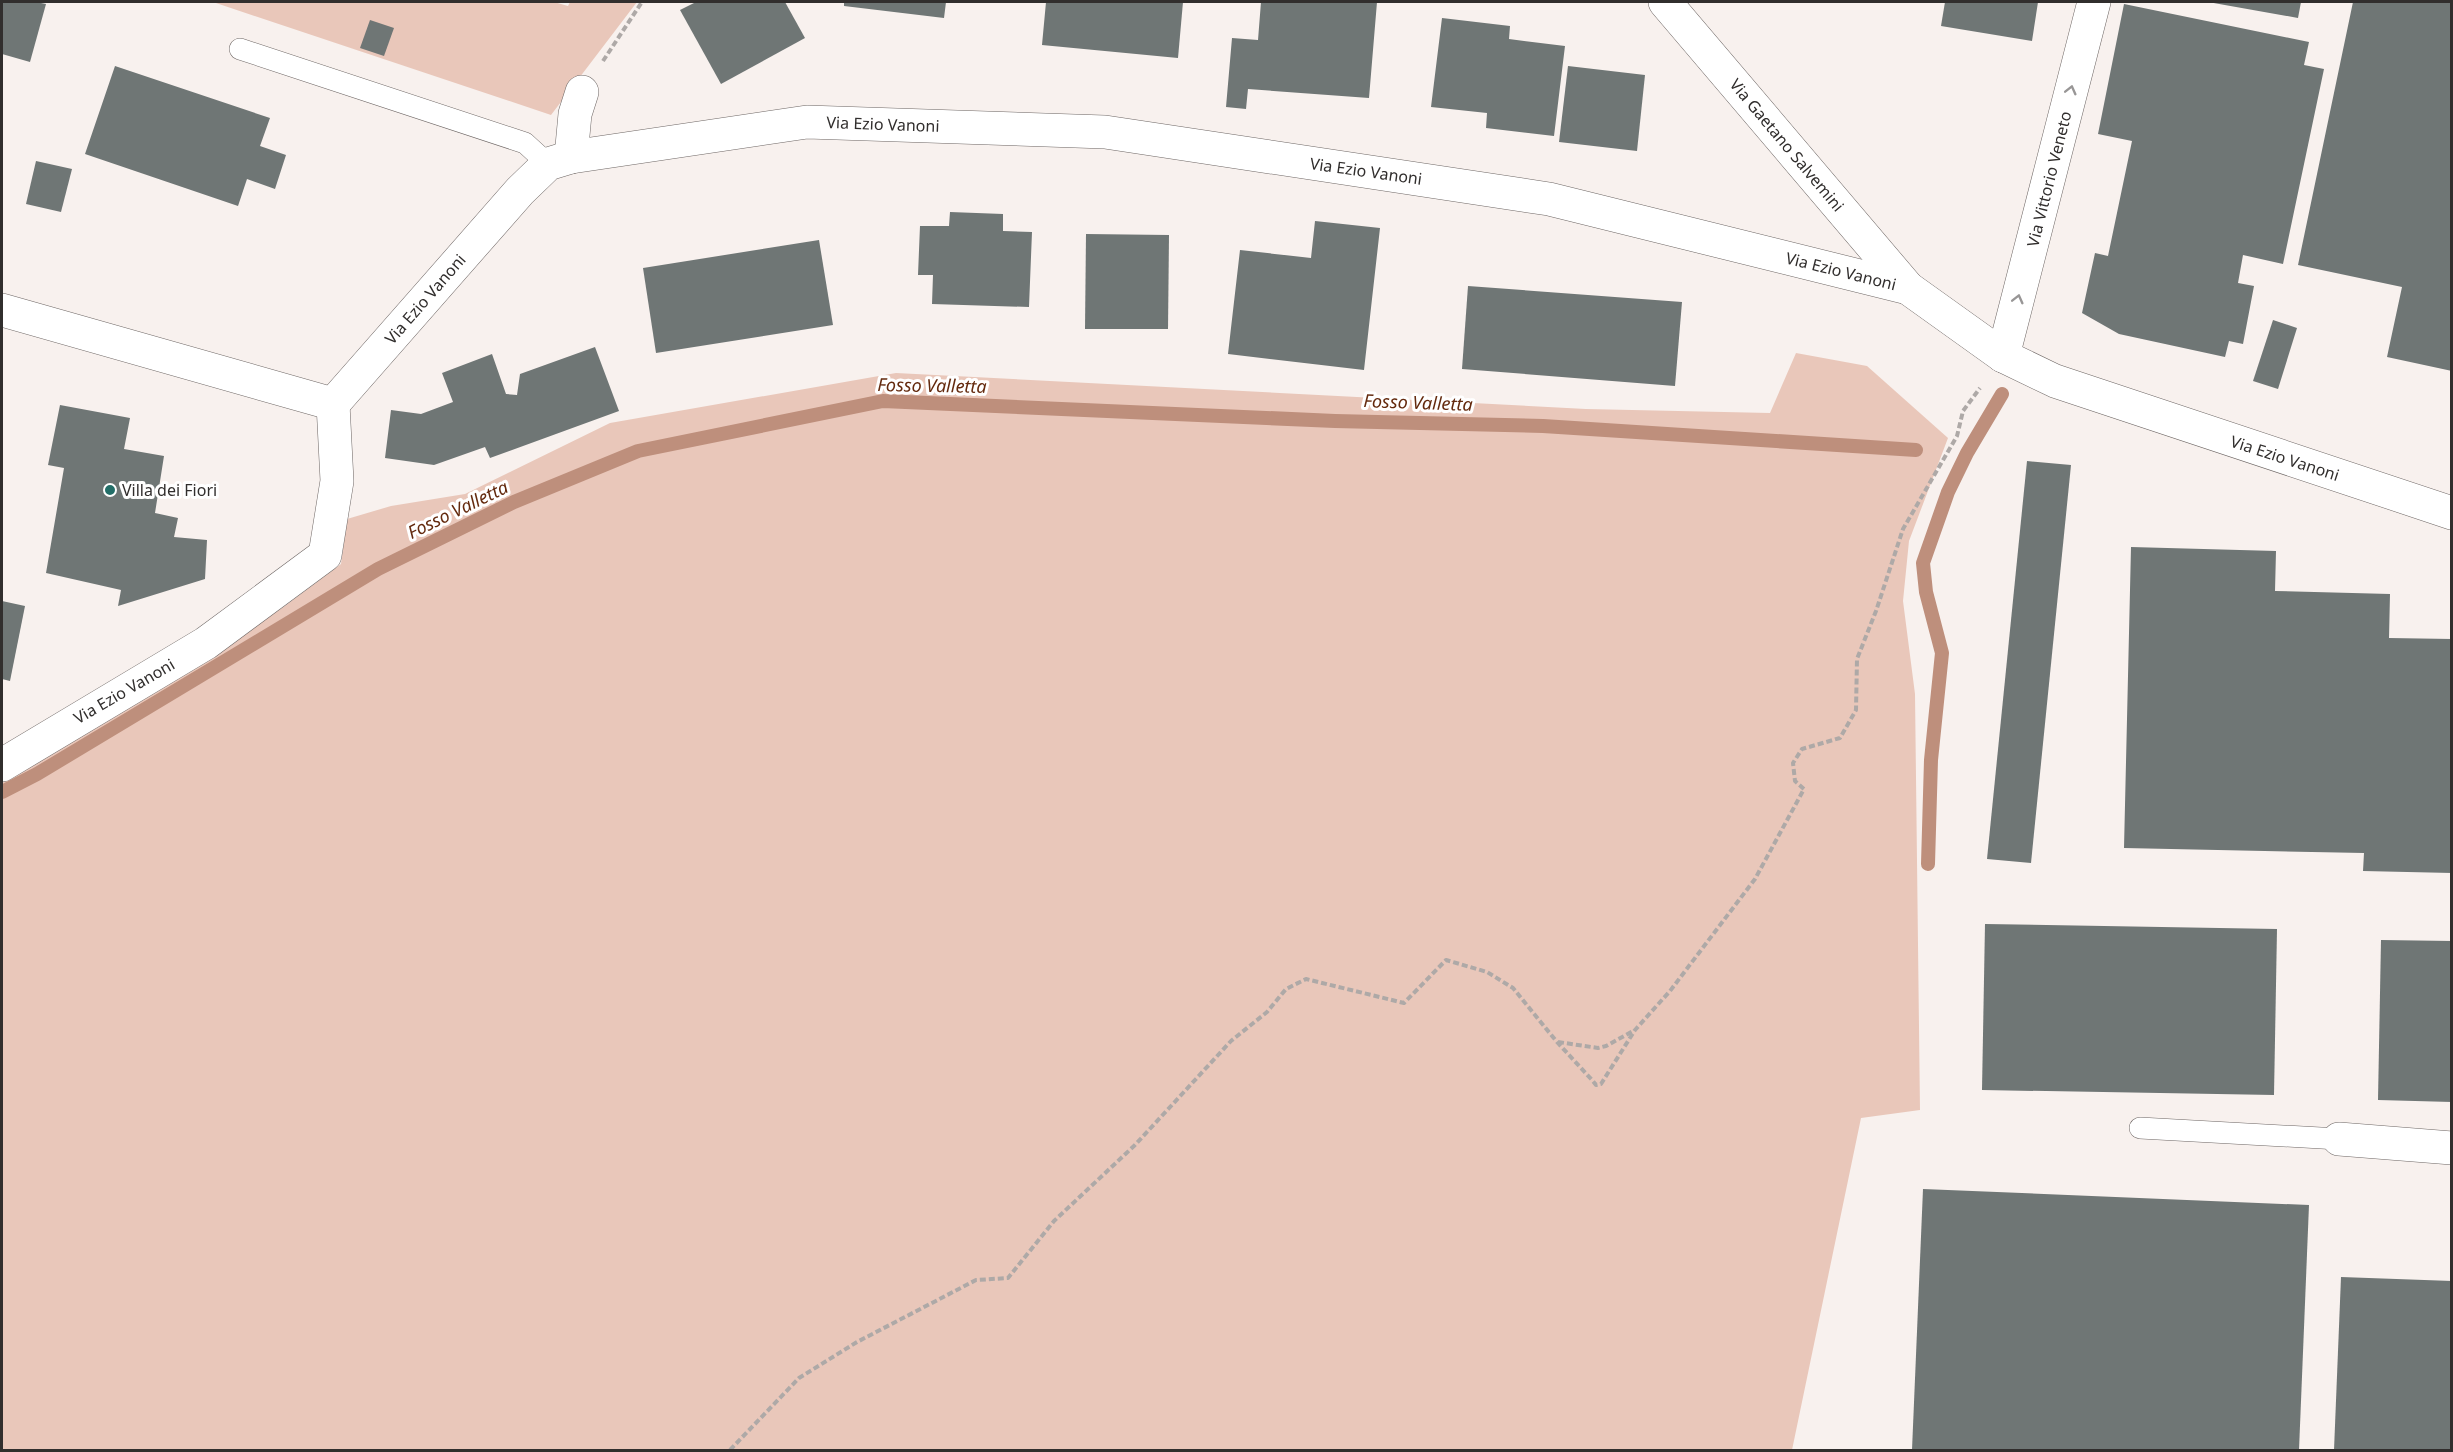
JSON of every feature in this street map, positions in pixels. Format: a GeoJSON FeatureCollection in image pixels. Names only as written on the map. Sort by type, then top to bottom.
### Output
{"type":"FeatureCollection","features":[{"type":"Feature","properties":{"kind":"street","name":"Via Gaetano Salvemini"},"geometry":{"type":"LineString","coordinates":[[1665,2],[1908,288]]}},
{"type":"Feature","properties":{"kind":"street","name":"Via Vittorio Veneto"},"geometry":{"type":"LineString","coordinates":[[2003,356],[2094,2]]}},
{"type":"Feature","properties":{"kind":"street"},"geometry":{"type":"LineString","coordinates":[[559,160],[582,93]]}},
{"type":"Feature","properties":{"kind":"street","name":"Via Ezio Vanoni"},"geometry":{"type":"LineString","coordinates":[[2,765],[206,643],[325,555],[337,481],[333,404],[520,191],[559,160],[807,122],[1106,132],[1549,199],[1908,288],[2003,356],[2055,381],[2451,513]]}},
{"type":"Feature","properties":{"kind":"street"},"geometry":{"type":"LineString","coordinates":[[2,310],[333,404]]}},
{"type":"Feature","properties":{"kind":"street"},"geometry":{"type":"LineString","coordinates":[[2339,1139],[2451,1148]]}},
{"type":"Feature","properties":{"kind":"lane"},"geometry":{"type":"LineString","coordinates":[[240,49],[525,143],[559,160]]}},
{"type":"Feature","properties":{"kind":"lane"},"geometry":{"type":"LineString","coordinates":[[2140,1128],[2339,1139]]}},
{"type":"Feature","properties":{"kind":"path"},"geometry":{"type":"LineString","coordinates":[[582,93],[642,2]]}},
{"type":"Feature","properties":{"kind":"path"},"geometry":{"type":"LineString","coordinates":[[730,1450],[799,1378],[857,1342],[976,1280],[1008,1278],[1053,1221],[1136,1145],[1231,1041],[1267,1012],[1286,988],[1306,979],[1404,1004],[1446,960],[1487,972],[1513,988],[1596,1085],[1601,1084],[1635,1030],[1670,991],[1755,879],[1804,789],[1795,782],[1793,763],[1802,749],[1840,738],[1856,710],[1857,659],[1903,530],[1957,436],[1963,411],[2003,356]]}},
{"type":"Feature","properties":{"kind":"path"},"geometry":{"type":"LineString","coordinates":[[1557,1042],[1598,1048],[1635,1030]]}},
{"type":"Feature","properties":{"kind":"shaded area"},"geometry":{"type":"Polygon","coordinates":[[[213,2],[554,2],[568,6],[570,2],[637,2],[551,115],[213,2]]]}},
{"type":"Feature","properties":{"kind":"shaded area"},"geometry":{"type":"Polygon","coordinates":[[[1796,353],[1867,366],[1948,438],[1909,541],[1903,601],[1915,694],[1920,1110],[1861,1118],[1792,1450],[2,1450],[2,779],[282,608],[341,564],[347,519],[391,506],[465,494],[610,423],[896,373],[1586,409],[1770,413],[1796,353]]]}},
{"type":"Feature","properties":{"kind":"building"},"geometry":{"type":"Polygon","coordinates":[[[2,2],[46,4],[30,62],[2,54],[2,2]]]}},
{"type":"Feature","properties":{"kind":"building"},"geometry":{"type":"Polygon","coordinates":[[[696,2],[785,2],[805,38],[721,84],[680,10],[696,2]]]}},
{"type":"Feature","properties":{"kind":"building"},"geometry":{"type":"Polygon","coordinates":[[[844,2],[946,2],[944,18],[844,6],[844,2]]]}},
{"type":"Feature","properties":{"kind":"building"},"geometry":{"type":"Polygon","coordinates":[[[1046,2],[1183,2],[1178,58],[1042,45],[1046,2]]]}},
{"type":"Feature","properties":{"kind":"building"},"geometry":{"type":"Polygon","coordinates":[[[1261,2],[1377,2],[1369,98],[1248,89],[1246,109],[1226,107],[1232,38],[1258,40],[1261,2]]]}},
{"type":"Feature","properties":{"kind":"building"},"geometry":{"type":"Polygon","coordinates":[[[1945,2],[2038,2],[2032,41],[1941,26],[1945,2]]]}},
{"type":"Feature","properties":{"kind":"building"},"geometry":{"type":"Polygon","coordinates":[[[2208,2],[2301,2],[2298,18],[2208,2]]]}},
{"type":"Feature","properties":{"kind":"building"},"geometry":{"type":"Polygon","coordinates":[[[2353,2],[2452,2],[2452,371],[2387,357],[2402,287],[2298,265],[2353,2]]]}},
{"type":"Feature","properties":{"kind":"building"},"geometry":{"type":"Polygon","coordinates":[[[2124,4],[2309,42],[2304,65],[2324,69],[2283,264],[2243,255],[2238,283],[2254,286],[2243,344],[2229,341],[2225,357],[2119,334],[2082,313],[2095,253],[2108,256],[2132,141],[2098,134],[2124,4]]]}},
{"type":"Feature","properties":{"kind":"building"},"geometry":{"type":"Polygon","coordinates":[[[1442,18],[1510,26],[1509,39],[1565,46],[1554,136],[1486,128],[1487,113],[1431,107],[1442,18]]]}},
{"type":"Feature","properties":{"kind":"building"},"geometry":{"type":"Polygon","coordinates":[[[370,20],[394,28],[384,56],[360,48],[370,20]]]}},
{"type":"Feature","properties":{"kind":"building"},"geometry":{"type":"Polygon","coordinates":[[[115,66],[270,118],[260,146],[286,155],[275,189],[247,179],[238,206],[85,154],[115,66]]]}},
{"type":"Feature","properties":{"kind":"building"},"geometry":{"type":"Polygon","coordinates":[[[1568,66],[1645,75],[1637,151],[1559,142],[1568,66]]]}},
{"type":"Feature","properties":{"kind":"building"},"geometry":{"type":"Polygon","coordinates":[[[36,161],[72,169],[61,212],[26,204],[36,161]]]}},
{"type":"Feature","properties":{"kind":"building"},"geometry":{"type":"Polygon","coordinates":[[[950,212],[1003,214],[1003,231],[1032,232],[1029,307],[932,304],[933,275],[918,275],[920,226],[949,226],[950,212]]]}},
{"type":"Feature","properties":{"kind":"building"},"geometry":{"type":"Polygon","coordinates":[[[1315,221],[1380,228],[1364,370],[1228,354],[1240,250],[1311,258],[1315,221]]]}},
{"type":"Feature","properties":{"kind":"building"},"geometry":{"type":"Polygon","coordinates":[[[1086,234],[1169,235],[1168,329],[1085,329],[1086,234]]]}},
{"type":"Feature","properties":{"kind":"building"},"geometry":{"type":"Polygon","coordinates":[[[819,240],[833,325],[656,353],[643,268],[819,240]]]}},
{"type":"Feature","properties":{"kind":"building"},"geometry":{"type":"Polygon","coordinates":[[[1468,286],[1682,302],[1675,386],[1462,369],[1468,286]]]}},
{"type":"Feature","properties":{"kind":"building"},"geometry":{"type":"Polygon","coordinates":[[[2273,320],[2297,328],[2278,389],[2253,381],[2273,320]]]}},
{"type":"Feature","properties":{"kind":"building"},"geometry":{"type":"Polygon","coordinates":[[[595,347],[619,411],[490,458],[485,447],[434,465],[385,458],[391,410],[421,414],[453,402],[442,373],[492,354],[506,394],[517,395],[520,374],[595,347]]]}},
{"type":"Feature","properties":{"kind":"building","name":"Villa dei Fiori"},"geometry":{"type":"Polygon","coordinates":[[[60,405],[130,418],[124,449],[164,456],[155,513],[178,518],[174,537],[207,540],[205,579],[118,606],[121,590],[46,573],[64,468],[48,465],[60,405]]]}},
{"type":"Feature","properties":{"kind":"building"},"geometry":{"type":"Polygon","coordinates":[[[2027,461],[2071,465],[2031,863],[1987,859],[2027,461]]]}},
{"type":"Feature","properties":{"kind":"building"},"geometry":{"type":"Polygon","coordinates":[[[2131,547],[2276,551],[2275,591],[2390,594],[2389,638],[2452,639],[2452,873],[2363,871],[2364,853],[2124,848],[2131,547]]]}},
{"type":"Feature","properties":{"kind":"building"},"geometry":{"type":"Polygon","coordinates":[[[2,601],[25,606],[10,681],[2,679],[2,601]]]}},
{"type":"Feature","properties":{"kind":"building"},"geometry":{"type":"Polygon","coordinates":[[[1985,924],[2277,929],[2274,1095],[1982,1090],[1985,924]]]}},
{"type":"Feature","properties":{"kind":"building"},"geometry":{"type":"Polygon","coordinates":[[[2381,940],[2452,941],[2452,1102],[2378,1100],[2381,940]]]}},
{"type":"Feature","properties":{"kind":"building"},"geometry":{"type":"Polygon","coordinates":[[[1923,1189],[2309,1205],[2299,1450],[1912,1450],[1923,1189]]]}},
{"type":"Feature","properties":{"kind":"building"},"geometry":{"type":"Polygon","coordinates":[[[2341,1277],[2452,1281],[2452,1450],[2334,1450],[2341,1277]]]}},
{"type":"Feature","properties":{"kind":"waterway"},"geometry":{"type":"LineString","coordinates":[[1928,864],[1931,760],[1942,653],[1926,592],[1923,563],[1948,492],[1967,453],[2002,394]]}},
{"type":"Feature","properties":{"kind":"waterway","name":"Fosso Valletta"},"geometry":{"type":"LineString","coordinates":[[2,792],[37,774],[378,569],[514,502],[638,451],[883,401],[1335,421],[1543,426],[1916,450]]}},
{"type":"Feature","properties":{"kind":"place","name":"Villa dei Fiori"},"geometry":{"type":"Point","coordinates":[110,490]}}]}
